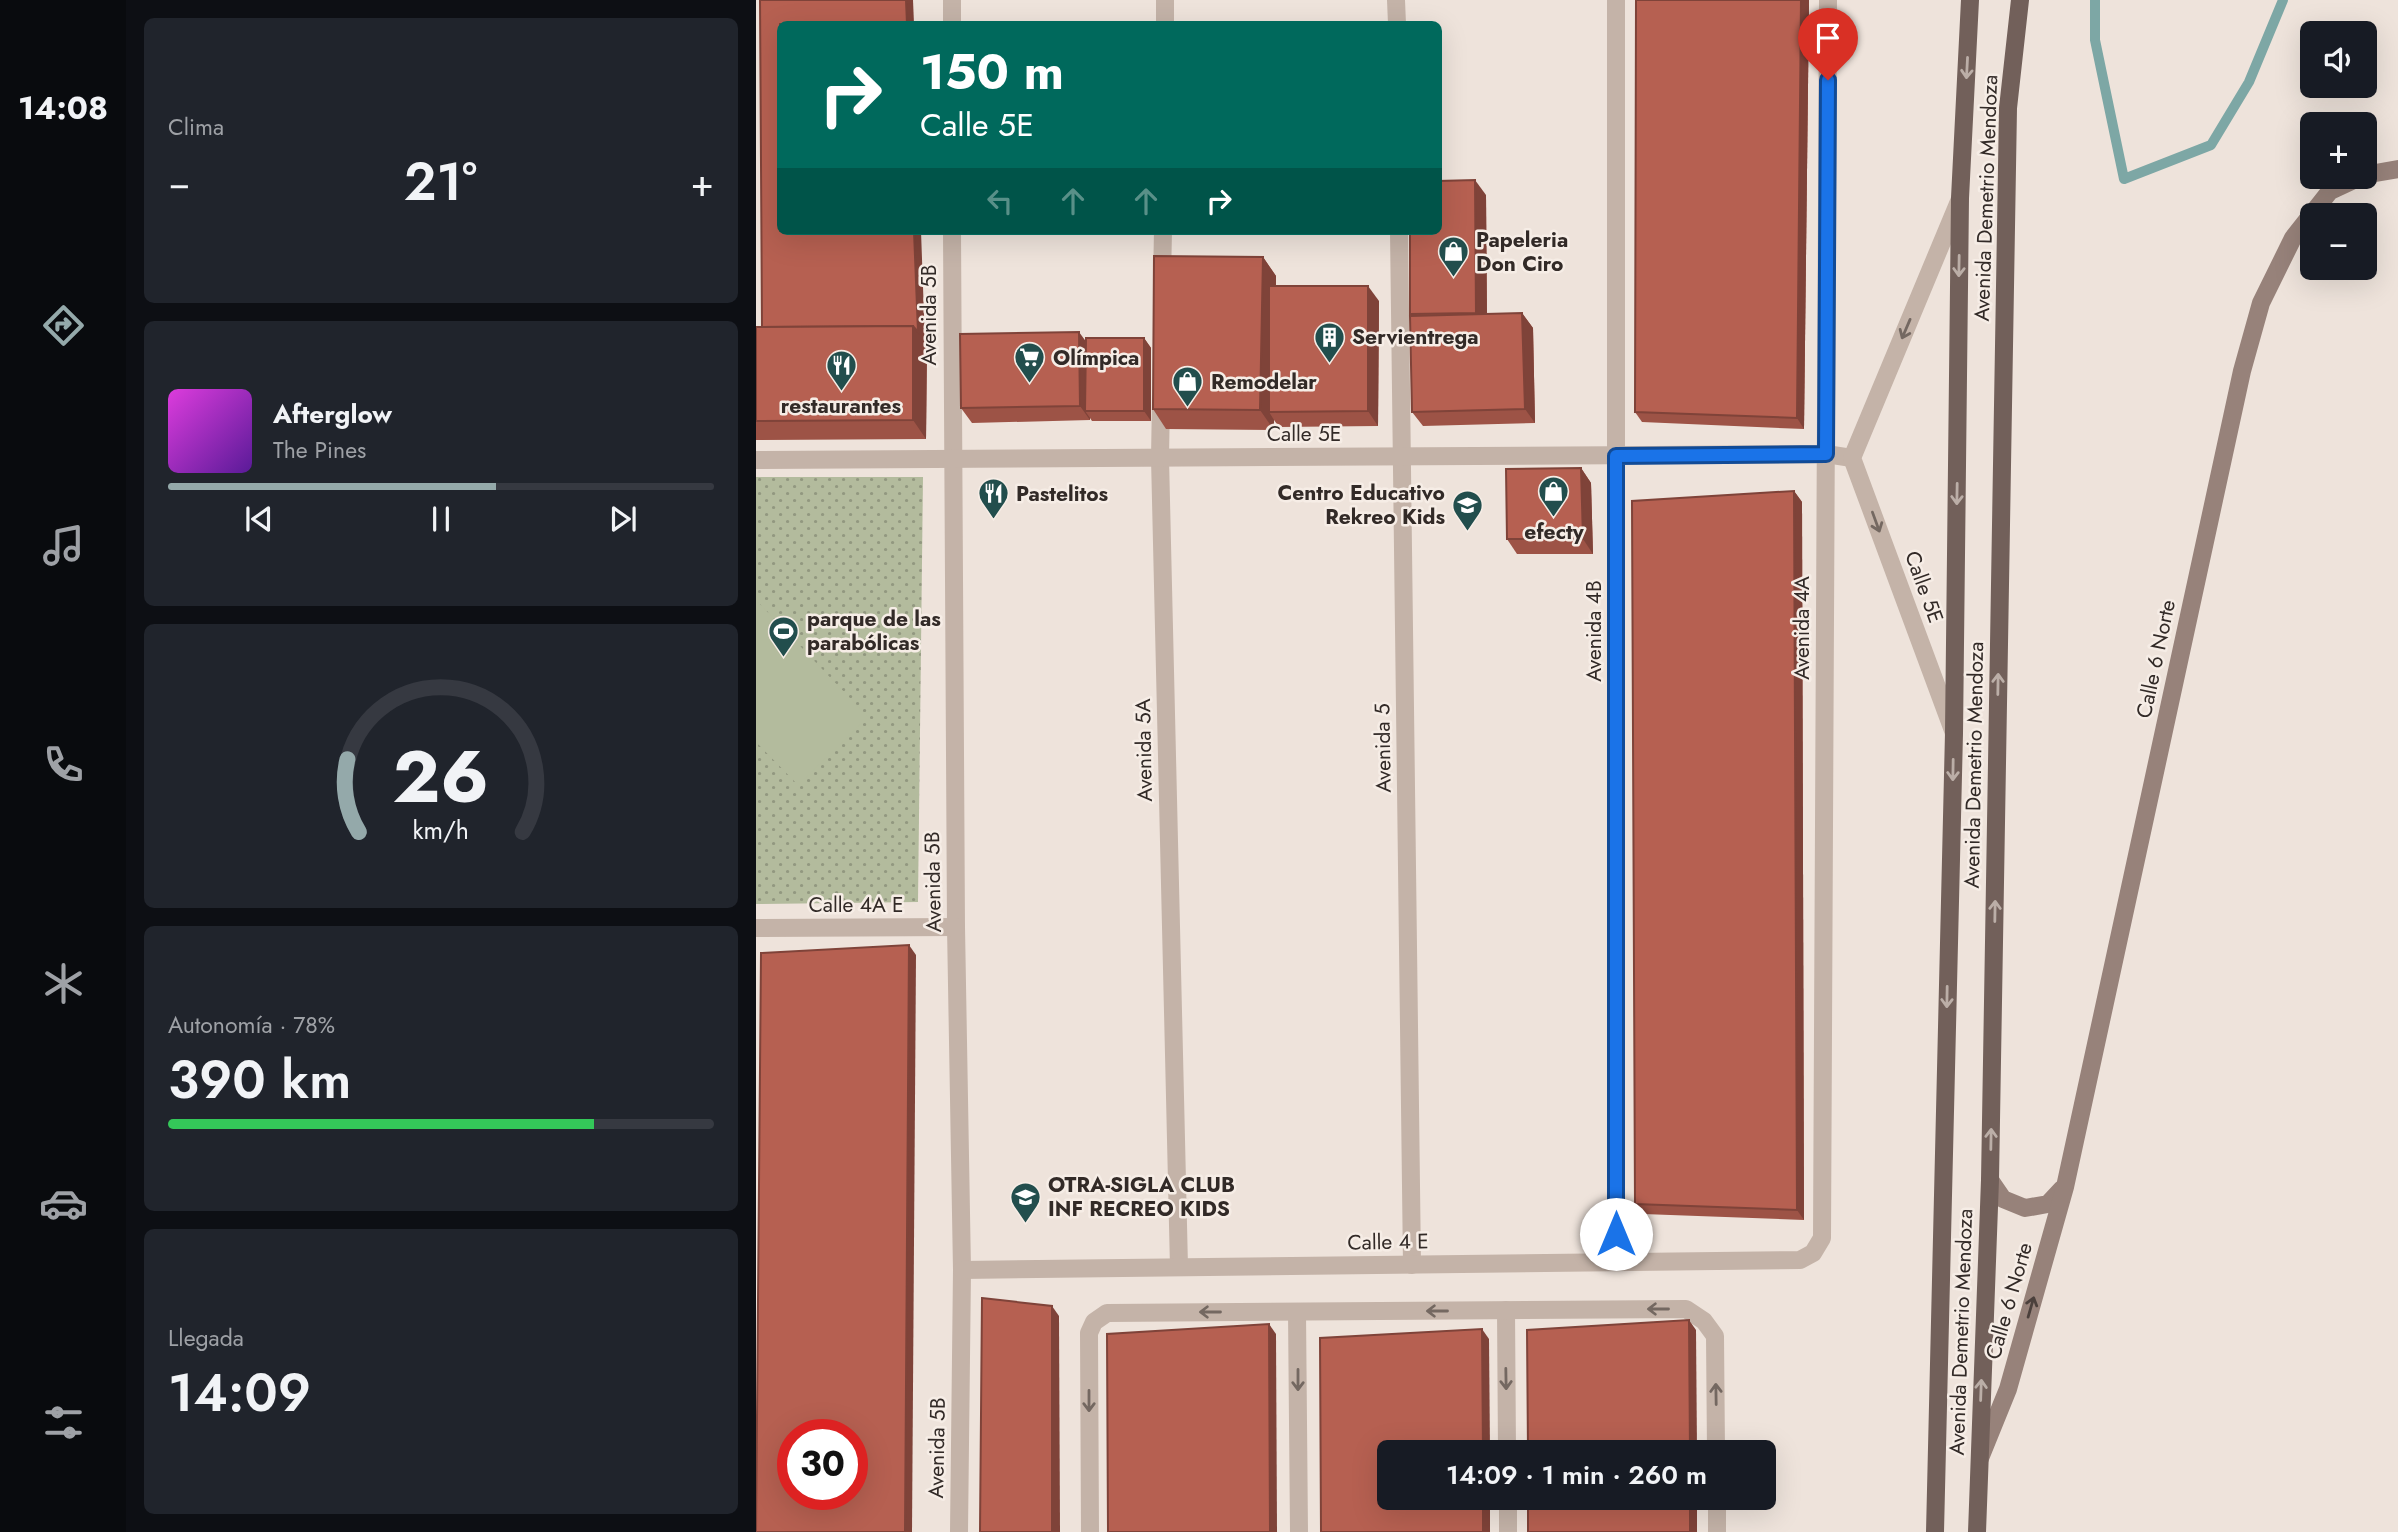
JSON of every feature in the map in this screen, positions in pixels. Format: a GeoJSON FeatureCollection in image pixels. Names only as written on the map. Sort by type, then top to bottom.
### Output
{"type":"FeatureCollection","features":[{"type":"Feature","properties":{"kind":"main road","name":"Avenida Demetrio Mendoza"},"geometry":{"type":"LineString","coordinates":[[1935,1532],[1954,733],[1960,198],[1970,0]]}},
{"type":"Feature","properties":{"kind":"main road","name":"Avenida Demetrio Mendoza"},"geometry":{"type":"LineString","coordinates":[[1977,1532],[1990,1180],[2008,107],[2020,0]]}},
{"type":"Feature","properties":{"kind":"street"},"geometry":{"type":"LineString","coordinates":[[952,0],[952,21]]}},
{"type":"Feature","properties":{"kind":"street"},"geometry":{"type":"LineString","coordinates":[[1165,21],[1166,0]]}},
{"type":"Feature","properties":{"kind":"street"},"geometry":{"type":"LineString","coordinates":[[1396,0],[1396,21]]}},
{"type":"Feature","properties":{"kind":"street","name":"Avenida 4B"},"geometry":{"type":"LineString","coordinates":[[1616,0],[1616,1262]]}},
{"type":"Feature","properties":{"kind":"street","name":"Avenida 4A"},"geometry":{"type":"LineString","coordinates":[[1813,1253],[1822,1238],[1828,0]]}},
{"type":"Feature","properties":{"kind":"street","name":"Calle 6 Norte"},"geometry":{"type":"LineString","coordinates":[[2377,173],[2398,169]]}},
{"type":"Feature","properties":{"kind":"street","name":"Calle 6 Norte"},"geometry":{"type":"LineString","coordinates":[[1978,1464],[2008,1389],[2065,1187],[2242,371],[2261,303],[2293,238],[2334,189]]}},
{"type":"Feature","properties":{"kind":"street"},"geometry":{"type":"LineString","coordinates":[[1852,458],[1960,198]]}},
{"type":"Feature","properties":{"kind":"street","name":"Avenida 5B"},"geometry":{"type":"LineString","coordinates":[[952,235],[956,927],[962,1270],[959,1532]]}},
{"type":"Feature","properties":{"kind":"street"},"geometry":{"type":"LineString","coordinates":[[1162,298],[1163,235]]}},
{"type":"Feature","properties":{"kind":"street","name":"Avenida 5"},"geometry":{"type":"LineString","coordinates":[[1399,235],[1412,1265]]}},
{"type":"Feature","properties":{"kind":"street","name":"Avenida 5A"},"geometry":{"type":"LineString","coordinates":[[1161,378],[1160,458],[1178,1268]]}},
{"type":"Feature","properties":{"kind":"street","name":"Calle 5E"},"geometry":{"type":"LineString","coordinates":[[756,460],[1826,454],[1852,458],[1954,733]]}},
{"type":"Feature","properties":{"kind":"street","name":"Calle 4A E"},"geometry":{"type":"LineString","coordinates":[[756,928],[956,927]]}},
{"type":"Feature","properties":{"kind":"street"},"geometry":{"type":"LineString","coordinates":[[1990,1180],[2003,1199],[2025,1208],[2048,1204],[2065,1187]]}},
{"type":"Feature","properties":{"kind":"street","name":"Calle 4 E"},"geometry":{"type":"LineString","coordinates":[[962,1270],[1800,1260],[1813,1253]]}},
{"type":"Feature","properties":{"kind":"street"},"geometry":{"type":"LineString","coordinates":[[1090,1532],[1089,1333],[1094,1322],[1107,1313],[1686,1309],[1704,1321],[1715,1336],[1716,1440]]}},
{"type":"Feature","properties":{"kind":"street"},"geometry":{"type":"LineString","coordinates":[[1506,1310],[1507,1440]]}},
{"type":"Feature","properties":{"kind":"street"},"geometry":{"type":"LineString","coordinates":[[1297,1312],[1298,1532]]}},
{"type":"Feature","properties":{"kind":"street"},"geometry":{"type":"LineString","coordinates":[[1508,1510],[1508,1532]]}},
{"type":"Feature","properties":{"kind":"street"},"geometry":{"type":"LineString","coordinates":[[1717,1510],[1717,1532]]}},
{"type":"Feature","properties":{"kind":"green space"},"geometry":{"type":"Polygon","coordinates":[[[756,477],[923,477],[918,902],[756,904],[756,477]]]}},
{"type":"Feature","properties":{"kind":"green space","name":"parque de las parabólicas"},"geometry":{"type":"Polygon","coordinates":[[[756,600],[868,717],[798,785],[756,742],[756,600]]]}},
{"type":"Feature","properties":{"kind":"building"},"geometry":{"type":"Polygon","coordinates":[[[760,0],[906,0],[907,21],[777,21],[777,235],[914,235],[918,332],[913,326],[762,327],[760,0]]]}},
{"type":"Feature","properties":{"kind":"building"},"geometry":{"type":"Polygon","coordinates":[[[1636,0],[1801,0],[1797,418],[1635,412],[1636,0]]]}},
{"type":"Feature","properties":{"kind":"building","name":"Papeleria Don Ciro"},"geometry":{"type":"Polygon","coordinates":[[[1475,180],[1476,313],[1410,314],[1410,235],[1442,235],[1442,181],[1475,180]]]}},
{"type":"Feature","properties":{"kind":"building"},"geometry":{"type":"Polygon","coordinates":[[[1154,256],[1263,257],[1260,410],[1153,409],[1154,256]]]}},
{"type":"Feature","properties":{"kind":"building","name":"Servientrega"},"geometry":{"type":"Polygon","coordinates":[[[1269,286],[1368,286],[1368,411],[1269,412],[1269,286]]]}},
{"type":"Feature","properties":{"kind":"building"},"geometry":{"type":"Polygon","coordinates":[[[1522,313],[1525,409],[1412,412],[1410,316],[1522,313]]]}},
{"type":"Feature","properties":{"kind":"building","name":"restaurantes"},"geometry":{"type":"Polygon","coordinates":[[[913,326],[913,420],[756,421],[756,327],[913,326]]]}},
{"type":"Feature","properties":{"kind":"building","name":"Olímpica"},"geometry":{"type":"Polygon","coordinates":[[[1079,332],[1080,406],[961,408],[960,334],[1079,332]]]}},
{"type":"Feature","properties":{"kind":"building"},"geometry":{"type":"Polygon","coordinates":[[[1086,338],[1144,338],[1144,411],[1085,411],[1086,338]]]}},
{"type":"Feature","properties":{"kind":"building","name":"efecty"},"geometry":{"type":"Polygon","coordinates":[[[1581,468],[1583,539],[1507,539],[1506,469],[1581,468]]]}},
{"type":"Feature","properties":{"kind":"building"},"geometry":{"type":"Polygon","coordinates":[[[1794,491],[1797,1210],[1635,1204],[1632,501],[1794,491]]]}},
{"type":"Feature","properties":{"kind":"building"},"geometry":{"type":"Polygon","coordinates":[[[909,945],[905,1532],[756,1532],[761,953],[909,945]]]}},
{"type":"Feature","properties":{"kind":"building"},"geometry":{"type":"Polygon","coordinates":[[[982,1298],[1052,1306],[1052,1532],[980,1532],[982,1298]]]}},
{"type":"Feature","properties":{"kind":"building"},"geometry":{"type":"Polygon","coordinates":[[[1689,1320],[1690,1440],[1528,1440],[1527,1330],[1689,1320]]]}},
{"type":"Feature","properties":{"kind":"building"},"geometry":{"type":"Polygon","coordinates":[[[1269,1324],[1270,1532],[1108,1532],[1107,1334],[1269,1324]]]}},
{"type":"Feature","properties":{"kind":"building"},"geometry":{"type":"Polygon","coordinates":[[[1482,1329],[1483,1440],[1377,1440],[1377,1510],[1483,1510],[1483,1532],[1321,1532],[1320,1338],[1482,1329]]]}},
{"type":"Feature","properties":{"kind":"building"},"geometry":{"type":"Polygon","coordinates":[[[1528,1510],[1690,1510],[1690,1532],[1528,1532],[1528,1510]]]}},
{"type":"Feature","properties":{"kind":"waterway"},"geometry":{"type":"LineString","coordinates":[[2095,0],[2095,40],[2124,179],[2211,145],[2249,82],[2283,0]]}},
{"type":"Feature","properties":{"kind":"place","name":"Papeleria Don Ciro"},"geometry":{"type":"Point","coordinates":[1453,279]}},
{"type":"Feature","properties":{"kind":"place","name":"Servientrega"},"geometry":{"type":"Point","coordinates":[1329,364]}},
{"type":"Feature","properties":{"kind":"place","name":"Olímpica"},"geometry":{"type":"Point","coordinates":[1030,385]}},
{"type":"Feature","properties":{"kind":"place","name":"restaurantes"},"geometry":{"type":"Point","coordinates":[841,393]}},
{"type":"Feature","properties":{"kind":"place","name":"Remodelar"},"geometry":{"type":"Point","coordinates":[1188,409]}},
{"type":"Feature","properties":{"kind":"place","name":"efecty"},"geometry":{"type":"Point","coordinates":[1554,519]}},
{"type":"Feature","properties":{"kind":"place","name":"Pastelitos"},"geometry":{"type":"Point","coordinates":[993,521]}},
{"type":"Feature","properties":{"kind":"place","name":"Centro Educativo Rekreo Kids"},"geometry":{"type":"Point","coordinates":[1468,532]}},
{"type":"Feature","properties":{"kind":"place","name":"parque de las parabólicas"},"geometry":{"type":"Point","coordinates":[784,658]}},
{"type":"Feature","properties":{"kind":"place","name":"OTRA-SIGLA CLUB INF RECREO KIDS"},"geometry":{"type":"Point","coordinates":[1025,1224]}},
{"type":"Feature","properties":{"kind":"route"},"geometry":{"type":"LineString","coordinates":[[1616,1234],[1616,456],[1826,454],[1828,80]]}}]}
